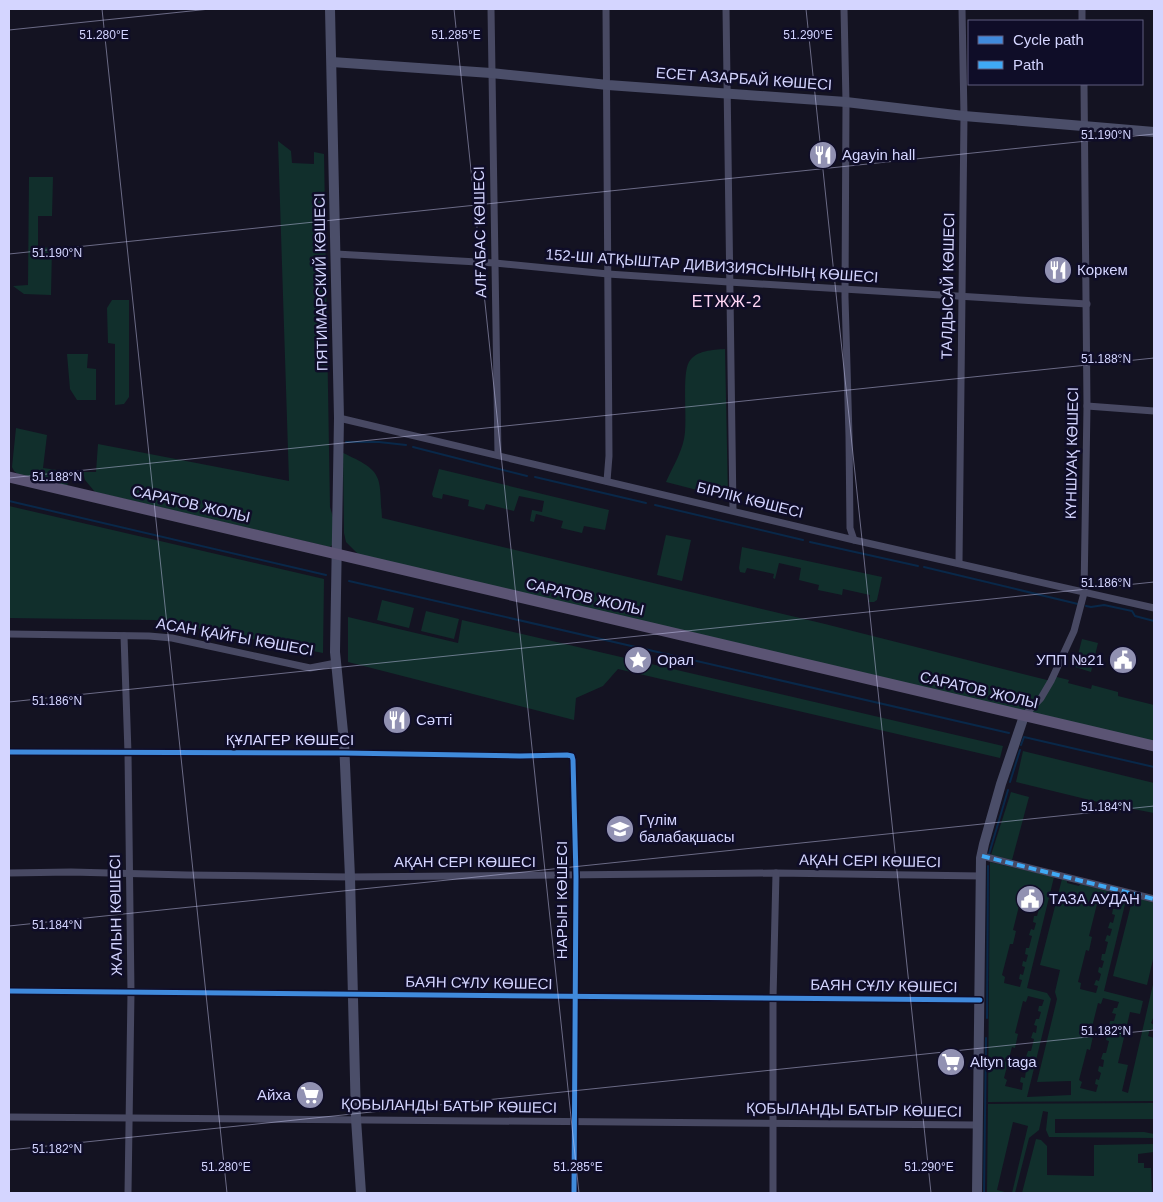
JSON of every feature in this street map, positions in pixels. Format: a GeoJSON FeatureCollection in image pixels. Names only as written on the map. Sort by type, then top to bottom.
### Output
{"type":"FeatureCollection","features":[{"type":"Feature","properties":{"kind":"main road","name":"ПЯТИМАРСКИЙ КӨШЕСІ"},"geometry":{"type":"LineString","coordinates":[[330,9],[339,418],[336,663],[344,753],[350,876],[356,1119],[361,1193]]}},
{"type":"Feature","properties":{"kind":"main road","name":"ЕСЕТ АЗАРБАЙ КӨШЕСІ"},"geometry":{"type":"LineString","coordinates":[[332,62],[491,73],[608,85],[728,92],[846,102],[964,116],[1154,132]]}},
{"type":"Feature","properties":{"kind":"main road","name":"САРАТОВ ЖОЛЫ"},"geometry":{"type":"LineString","coordinates":[[9,477],[338,558]]}},
{"type":"Feature","properties":{"kind":"main road","name":"САРАТОВ ЖОЛЫ"},"geometry":{"type":"LineString","coordinates":[[9,484],[338,558],[1023,718],[1154,746]]}},
{"type":"Feature","properties":{"kind":"main road","name":"САРАТОВ ЖОЛЫ"},"geometry":{"type":"LineString","coordinates":[[1023,718],[1154,753]]}},
{"type":"Feature","properties":{"kind":"main road"},"geometry":{"type":"LineString","coordinates":[[977,1193],[982,856],[1001,784],[1023,718]]}},
{"type":"Feature","properties":{"kind":"street","name":"АЛҒАБАС КӨШЕСІ"},"geometry":{"type":"LineString","coordinates":[[490,9],[498,455]]}},
{"type":"Feature","properties":{"kind":"street"},"geometry":{"type":"LineString","coordinates":[[606,9],[608,85],[609,468],[607,481]]}},
{"type":"Feature","properties":{"kind":"street"},"geometry":{"type":"LineString","coordinates":[[726,9],[733,510]]}},
{"type":"Feature","properties":{"kind":"street"},"geometry":{"type":"LineString","coordinates":[[844,9],[846,102],[845,290],[850,528],[854,540]]}},
{"type":"Feature","properties":{"kind":"street","name":"ТАЛДЫСАЙ КӨШЕСІ"},"geometry":{"type":"LineString","coordinates":[[959,563],[964,116],[962,9]]}},
{"type":"Feature","properties":{"kind":"street","name":"КҮНШУАҚ КӨШЕСІ"},"geometry":{"type":"LineString","coordinates":[[1023,718],[1041,698],[1051,681],[1074,631],[1084,593],[1087,406],[1086,126],[1084,85]]}},
{"type":"Feature","properties":{"kind":"street","name":"152-ШІ АТҚЫШТАР ДИВИЗИЯСЫНЫҢ КӨШЕСІ"},"geometry":{"type":"LineString","coordinates":[[336,254],[495,263],[608,274],[845,290],[1087,304]]}},
{"type":"Feature","properties":{"kind":"street"},"geometry":{"type":"LineString","coordinates":[[1087,406],[1154,411]]}},
{"type":"Feature","properties":{"kind":"street","name":"БІРЛІК КӨШЕСІ"},"geometry":{"type":"LineString","coordinates":[[339,418],[854,540],[1154,608]]}},
{"type":"Feature","properties":{"kind":"street","name":"АСАН ҚАЙҒЫ КӨШЕСІ"},"geometry":{"type":"LineString","coordinates":[[9,634],[172,638],[310,668],[336,663]]}},
{"type":"Feature","properties":{"kind":"street","name":"ЖАЛЫН КӨШЕСІ"},"geometry":{"type":"LineString","coordinates":[[124,636],[128,753],[131,992],[128,1193]]}},
{"type":"Feature","properties":{"kind":"street","name":"ҚҰЛАГЕР КӨШЕСІ"},"geometry":{"type":"LineString","coordinates":[[9,752],[572,756]]}},
{"type":"Feature","properties":{"kind":"street","name":"НАРЫН КӨШЕСІ"},"geometry":{"type":"LineString","coordinates":[[572,756],[576,876],[574,1193]]}},
{"type":"Feature","properties":{"kind":"street"},"geometry":{"type":"LineString","coordinates":[[982,856],[1154,899]]}},
{"type":"Feature","properties":{"kind":"street"},"geometry":{"type":"LineString","coordinates":[[773,1193],[773,998],[776,872]]}},
{"type":"Feature","properties":{"kind":"street","name":"АҚАН СЕРІ КӨШЕСІ"},"geometry":{"type":"LineString","coordinates":[[9,873],[576,876],[776,872],[981,876]]}},
{"type":"Feature","properties":{"kind":"street","name":"БАЯН СҰЛУ КӨШЕСІ"},"geometry":{"type":"LineString","coordinates":[[9,991],[980,1000]]}},
{"type":"Feature","properties":{"kind":"street","name":"ҚОБЫЛАНДЫ БАТЫР КӨШЕСІ"},"geometry":{"type":"LineString","coordinates":[[9,1117],[978,1125]]}},
{"type":"Feature","properties":{"kind":"green space"},"geometry":{"type":"Polygon","coordinates":[[[278,141],[291,151],[292,163],[314,164],[314,152],[324,154],[330,507],[335,524],[332,545],[330,547],[95,492],[85,480],[83,472],[96,472],[98,444],[289,481],[278,141]]]}},
{"type":"Feature","properties":{"kind":"green space"},"geometry":{"type":"Polygon","coordinates":[[[29,177],[53,177],[52,216],[38,216],[38,247],[52,248],[51,295],[24,294],[13,286],[28,285],[29,177]]]}},
{"type":"Feature","properties":{"kind":"green space"},"geometry":{"type":"Polygon","coordinates":[[[112,300],[129,300],[129,397],[124,404],[115,405],[115,344],[108,343],[107,308],[112,300]]]}},
{"type":"Feature","properties":{"kind":"green space"},"geometry":{"type":"Polygon","coordinates":[[[725,349],[728,498],[666,482],[684,438],[686,376],[689,362],[700,353],[725,349]]]}},
{"type":"Feature","properties":{"kind":"green space"},"geometry":{"type":"Polygon","coordinates":[[[67,354],[88,354],[87,368],[96,369],[96,400],[77,400],[70,389],[67,354]]]}},
{"type":"Feature","properties":{"kind":"green space"},"geometry":{"type":"Polygon","coordinates":[[[16,428],[47,435],[43,468],[71,472],[67,486],[20,476],[14,471],[12,467],[16,428]]]}},
{"type":"Feature","properties":{"kind":"green space"},"geometry":{"type":"Polygon","coordinates":[[[343,453],[366,465],[377,477],[381,493],[382,518],[825,624],[1051,681],[1053,676],[1069,680],[1068,683],[1091,689],[1092,685],[1118,692],[1118,696],[1154,705],[1154,742],[362,558],[346,542],[344,533],[343,453]]]}},
{"type":"Feature","properties":{"kind":"green space"},"geometry":{"type":"Polygon","coordinates":[[[439,469],[609,510],[605,530],[584,526],[582,533],[561,528],[563,521],[536,514],[534,522],[530,521],[532,510],[542,512],[544,501],[519,496],[514,511],[486,504],[484,510],[468,506],[469,500],[443,494],[442,499],[433,497],[432,494],[439,469]]]}},
{"type":"Feature","properties":{"kind":"green space"},"geometry":{"type":"Polygon","coordinates":[[[9,506],[324,579],[323,653],[155,620],[9,618],[9,506]]]}},
{"type":"Feature","properties":{"kind":"green space"},"geometry":{"type":"Polygon","coordinates":[[[666,535],[691,540],[682,581],[657,575],[666,535]]]}},
{"type":"Feature","properties":{"kind":"green space"},"geometry":{"type":"Polygon","coordinates":[[[742,547],[882,577],[877,600],[869,602],[870,595],[843,589],[842,595],[818,590],[819,585],[799,580],[801,568],[779,563],[775,579],[773,578],[774,574],[747,568],[745,573],[740,572],[742,547]]]}},
{"type":"Feature","properties":{"kind":"green space"},"geometry":{"type":"Polygon","coordinates":[[[382,600],[414,608],[409,628],[377,620],[382,600]]]}},
{"type":"Feature","properties":{"kind":"green space"},"geometry":{"type":"Polygon","coordinates":[[[426,611],[459,619],[454,639],[421,631],[426,611]]]}},
{"type":"Feature","properties":{"kind":"green space"},"geometry":{"type":"Polygon","coordinates":[[[348,617],[458,643],[462,620],[1003,746],[1000,758],[618,669],[603,686],[576,698],[574,720],[348,662],[348,617]]]}},
{"type":"Feature","properties":{"kind":"green space"},"geometry":{"type":"Polygon","coordinates":[[[1082,639],[1098,643],[1091,672],[1075,667],[1082,639]]]}},
{"type":"Feature","properties":{"kind":"green space"},"geometry":{"type":"Polygon","coordinates":[[[1023,751],[1154,783],[1154,813],[1102,803],[1016,782],[1023,751]]]}},
{"type":"Feature","properties":{"kind":"green space"},"geometry":{"type":"Polygon","coordinates":[[[1011,792],[1029,797],[1012,860],[991,855],[1011,792]]]}},
{"type":"Feature","properties":{"kind":"green space"},"geometry":{"type":"Polygon","coordinates":[[[990,862],[1054,877],[1027,988],[1047,993],[1051,999],[1027,1097],[1071,1095],[1071,1081],[1037,1082],[1057,999],[1055,992],[1060,970],[1040,965],[1062,879],[1067,881],[1067,883],[1079,886],[1080,884],[1127,896],[1104,991],[1143,1001],[1140,1014],[1130,1012],[1118,1063],[1128,1065],[1122,1091],[1128,1093],[1154,980],[1154,1016],[1151,1023],[1154,1025],[1153,1030],[1150,1029],[1148,1036],[1154,1038],[1154,1101],[988,1102],[990,862]],[[1026,893],[1024,899],[1021,898],[1013,930],[1016,931],[1013,944],[1010,944],[1002,975],[1005,977],[1004,983],[1020,987],[1022,980],[1019,979],[1020,974],[1023,975],[1025,967],[1022,966],[1023,961],[1026,962],[1028,955],[1025,954],[1026,948],[1029,948],[1032,936],[1029,935],[1031,929],[1034,930],[1036,923],[1033,922],[1034,916],[1037,916],[1039,909],[1036,908],[1037,903],[1041,903],[1042,897],[1026,893]],[[1102,899],[1100,905],[1097,904],[1089,936],[1092,937],[1089,951],[1086,950],[1078,982],[1081,983],[1080,989],[1096,993],[1098,986],[1094,985],[1096,980],[1099,981],[1101,974],[1098,972],[1099,967],[1102,968],[1104,961],[1101,960],[1102,954],[1105,954],[1108,942],[1105,941],[1107,935],[1110,936],[1112,929],[1108,928],[1110,922],[1113,923],[1115,915],[1112,914],[1113,909],[1116,909],[1118,903],[1102,899]],[[1028,996],[1026,1002],[1023,1001],[1015,1033],[1018,1034],[1015,1048],[1012,1047],[1004,1078],[1007,1080],[1005,1086],[1022,1090],[1023,1083],[1020,1082],[1021,1077],[1025,1078],[1026,1070],[1023,1069],[1025,1064],[1028,1065],[1030,1058],[1026,1057],[1028,1051],[1031,1051],[1034,1039],[1031,1038],[1033,1032],[1036,1033],[1037,1026],[1034,1025],[1036,1019],[1039,1019],[1041,1012],[1038,1011],[1039,1006],[1042,1006],[1044,1000],[1028,996]],[[1103,998],[1101,1004],[1098,1003],[1090,1035],[1093,1036],[1090,1050],[1087,1049],[1079,1080],[1082,1082],[1080,1088],[1096,1092],[1098,1085],[1095,1084],[1096,1079],[1099,1080],[1101,1073],[1098,1071],[1099,1066],[1103,1067],[1104,1060],[1101,1059],[1103,1053],[1106,1053],[1109,1041],[1106,1040],[1107,1034],[1111,1035],[1110,1021],[1114,1021],[1116,1014],[1112,1013],[1114,1008],[1117,1008],[1119,1002],[1103,998]]]}},
{"type":"Feature","properties":{"kind":"green space"},"geometry":{"type":"Polygon","coordinates":[[[1133,897],[1154,903],[1154,955],[1147,985],[1113,976],[1133,897]]]}},
{"type":"Feature","properties":{"kind":"green space"},"geometry":{"type":"Polygon","coordinates":[[[1154,1103],[1154,1119],[1055,1119],[1055,1133],[1144,1132],[1154,1134],[1154,1138],[1049,1137],[1046,1130],[1048,1112],[1043,1111],[1039,1130],[1029,1138],[1015,1193],[1012,1193],[1028,1126],[1013,1122],[997,1190],[1009,1193],[987,1193],[988,1104],[1154,1103]]]}},
{"type":"Feature","properties":{"kind":"green space"},"geometry":{"type":"Polygon","coordinates":[[[1036,1139],[1041,1140],[1047,1146],[1047,1175],[1094,1176],[1094,1145],[1154,1144],[1154,1152],[1138,1154],[1138,1163],[1144,1163],[1144,1168],[1151,1168],[1152,1193],[1022,1193],[1036,1139]]]}},
{"type":"Feature","properties":{"kind":"waterway"},"geometry":{"type":"LineString","coordinates":[[346,442],[379,442],[406,445]]}},
{"type":"Feature","properties":{"kind":"waterway"},"geometry":{"type":"LineString","coordinates":[[413,447],[527,476]]}},
{"type":"Feature","properties":{"kind":"waterway"},"geometry":{"type":"LineString","coordinates":[[535,477],[646,503]]}},
{"type":"Feature","properties":{"kind":"waterway"},"geometry":{"type":"LineString","coordinates":[[9,501],[326,575]]}},
{"type":"Feature","properties":{"kind":"waterway"},"geometry":{"type":"LineString","coordinates":[[655,505],[803,540]]}},
{"type":"Feature","properties":{"kind":"waterway"},"geometry":{"type":"LineString","coordinates":[[810,542],[918,566]]}},
{"type":"Feature","properties":{"kind":"waterway"},"geometry":{"type":"LineString","coordinates":[[924,567],[1078,604]]}},
{"type":"Feature","properties":{"kind":"waterway"},"geometry":{"type":"LineString","coordinates":[[349,581],[1009,733]]}},
{"type":"Feature","properties":{"kind":"waterway"},"geometry":{"type":"LineString","coordinates":[[1086,606],[1104,605],[1132,611],[1135,616],[1154,621]]}},
{"type":"Feature","properties":{"kind":"waterway"},"geometry":{"type":"LineString","coordinates":[[1021,745],[1024,737],[1154,767]]}},
{"type":"Feature","properties":{"kind":"waterway"},"geometry":{"type":"LineString","coordinates":[[1010,782],[1020,750]]}},
{"type":"Feature","properties":{"kind":"waterway"},"geometry":{"type":"LineString","coordinates":[[989,854],[1008,790]]}},
{"type":"Feature","properties":{"kind":"waterway"},"geometry":{"type":"LineString","coordinates":[[987,1018],[988,866]]}},
{"type":"Feature","properties":{"kind":"waterway"},"geometry":{"type":"LineString","coordinates":[[984,1193],[986,1038]]}},
{"type":"Feature","properties":{"kind":"marked path"},"geometry":{"type":"LineString","coordinates":[[982,856],[1154,899]]}},
{"type":"Feature","properties":{"kind":"cycle path"},"geometry":{"type":"LineString","coordinates":[[9,752],[572,756],[576,876],[574,1193]]}},
{"type":"Feature","properties":{"kind":"cycle path"},"geometry":{"type":"LineString","coordinates":[[9,991],[980,1000]]}},
{"type":"Feature","properties":{"kind":"place","name":"Agayin hall"},"geometry":{"type":"Point","coordinates":[823,155]}},
{"type":"Feature","properties":{"kind":"place","name":"Коркем"},"geometry":{"type":"Point","coordinates":[1058,270]}},
{"type":"Feature","properties":{"kind":"place","name":"Орал"},"geometry":{"type":"Point","coordinates":[638,660]}},
{"type":"Feature","properties":{"kind":"place","name":"УПП №21"},"geometry":{"type":"Point","coordinates":[1123,660]}},
{"type":"Feature","properties":{"kind":"place","name":"Сәтті"},"geometry":{"type":"Point","coordinates":[397,720]}},
{"type":"Feature","properties":{"kind":"place","name":"Гүлім балабақшасы"},"geometry":{"type":"Point","coordinates":[620,829]}},
{"type":"Feature","properties":{"kind":"place","name":"ТАЗА АУДАН"},"geometry":{"type":"Point","coordinates":[1030,899]}},
{"type":"Feature","properties":{"kind":"place","name":"Altyn taga"},"geometry":{"type":"Point","coordinates":[951,1062]}},
{"type":"Feature","properties":{"kind":"place","name":"Айха"},"geometry":{"type":"Point","coordinates":[310,1095]}},
{"type":"Feature","properties":{"kind":"district","name":"ЕТЖЖ-2"},"geometry":{"type":"Point","coordinates":[727,301]}}]}
